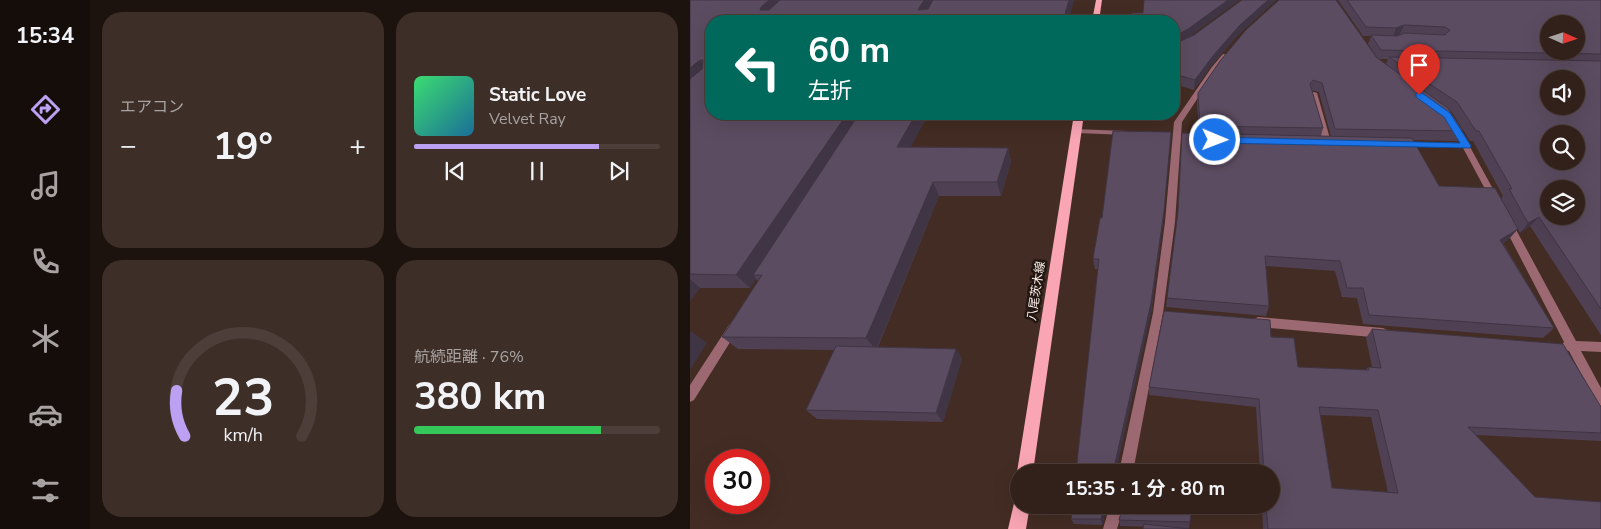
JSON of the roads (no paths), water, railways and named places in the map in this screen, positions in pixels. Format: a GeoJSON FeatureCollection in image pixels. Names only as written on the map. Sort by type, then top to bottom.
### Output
{"type":"FeatureCollection","features":[{"type":"Feature","properties":{"kind":"main road"},"geometry":{"type":"LineString","coordinates":[[1096,15],[1099,0]]}},
{"type":"Feature","properties":{"kind":"main road","name":"八尾茨木線"},"geometry":{"type":"LineString","coordinates":[[1026,464],[1078,120]]}},
{"type":"Feature","properties":{"kind":"main road"},"geometry":{"type":"LineString","coordinates":[[1017,529],[1019,514]]}},
{"type":"Feature","properties":{"kind":"street"},"geometry":{"type":"LineString","coordinates":[[1180,119],[1214,68],[1230,50]]}},
{"type":"Feature","properties":{"kind":"street"},"geometry":{"type":"LineString","coordinates":[[1313,93],[1327,142]]}},
{"type":"Feature","properties":{"kind":"street"},"geometry":{"type":"LineString","coordinates":[[1447,115],[1467,146],[1499,207]]}},
{"type":"Feature","properties":{"kind":"street"},"geometry":{"type":"LineString","coordinates":[[1128,464],[1163,313],[1179,120]]}},
{"type":"Feature","properties":{"kind":"street"},"geometry":{"type":"LineString","coordinates":[[1077,132],[1132,133]]}},
{"type":"Feature","properties":{"kind":"street"},"geometry":{"type":"LineString","coordinates":[[1317,142],[1336,142]]}},
{"type":"Feature","properties":{"kind":"street"},"geometry":{"type":"LineString","coordinates":[[1392,144],[1467,146]]}},
{"type":"Feature","properties":{"kind":"street"},"geometry":{"type":"LineString","coordinates":[[1504,216],[1601,400]]}},
{"type":"Feature","properties":{"kind":"street"},"geometry":{"type":"LineString","coordinates":[[1246,321],[1391,334]]}},
{"type":"Feature","properties":{"kind":"street"},"geometry":{"type":"LineString","coordinates":[[690,396],[737,322]]}},
{"type":"Feature","properties":{"kind":"street"},"geometry":{"type":"LineString","coordinates":[[1553,345],[1601,347]]}},
{"type":"Feature","properties":{"kind":"street"},"geometry":{"type":"LineString","coordinates":[[1110,529],[1114,514]]}}]}
